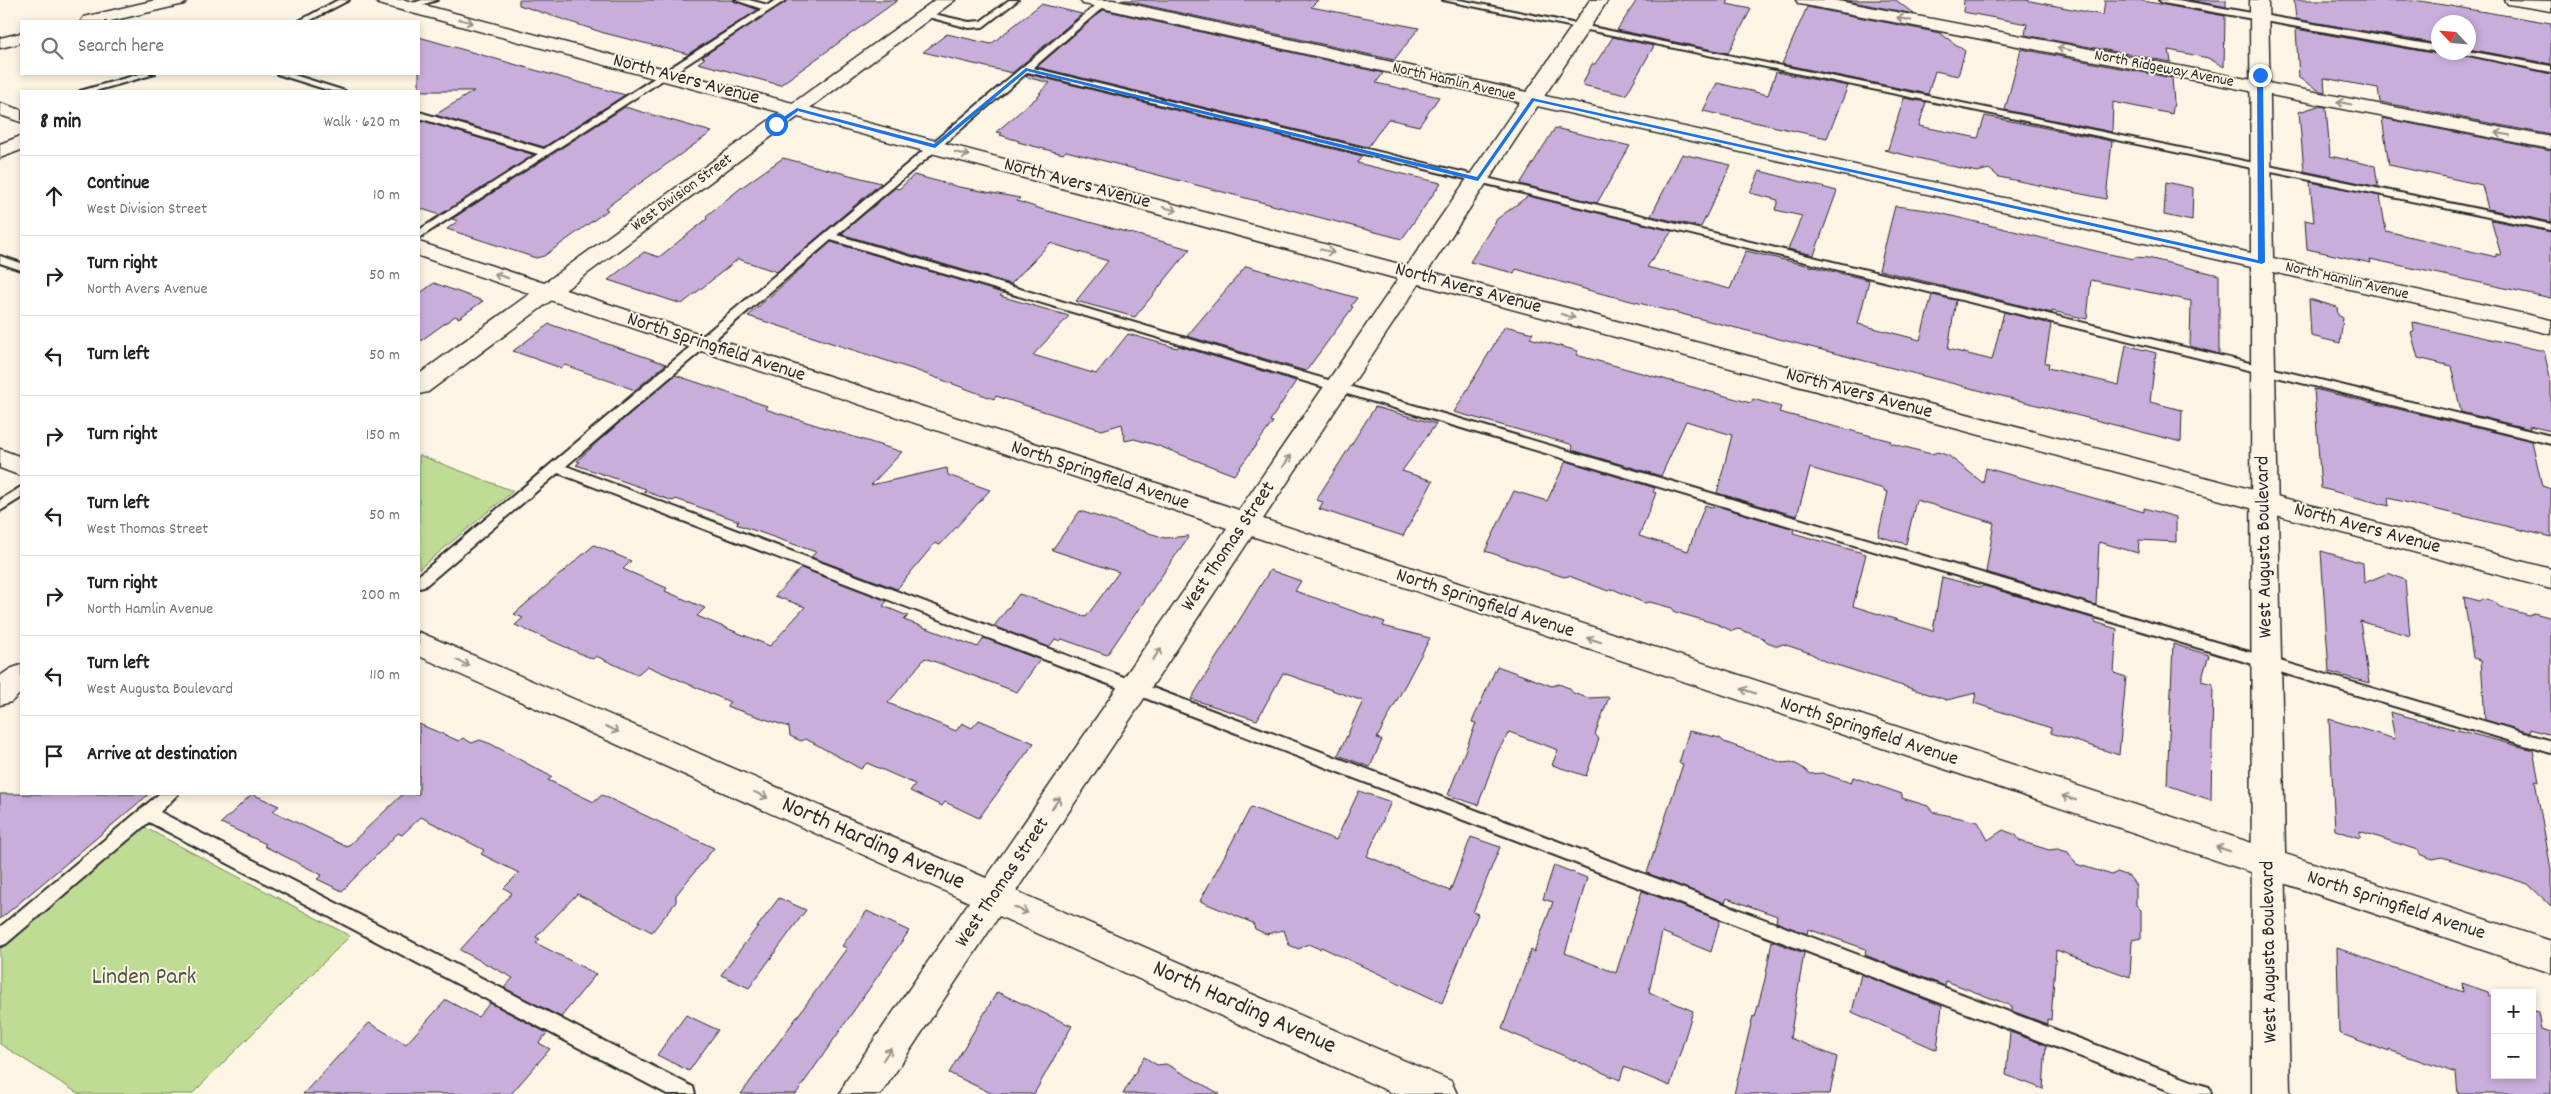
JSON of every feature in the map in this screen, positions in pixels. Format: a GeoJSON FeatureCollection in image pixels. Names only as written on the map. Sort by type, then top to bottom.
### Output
{"type":"FeatureCollection","features":[{"type":"Feature","properties":{"kind":"street"},"geometry":{"type":"LineString","coordinates":[[94,20],[178,0]]}},
{"type":"Feature","properties":{"kind":"street","name":"North Avers Avenue"},"geometry":{"type":"LineString","coordinates":[[385,0],[2551,579]]}},
{"type":"Feature","properties":{"kind":"street","name":"West Division Street"},"geometry":{"type":"LineString","coordinates":[[420,385],[946,0]]}},
{"type":"Feature","properties":{"kind":"street","name":"West Thomas Street"},"geometry":{"type":"LineString","coordinates":[[859,1094],[1600,0]]}},
{"type":"Feature","properties":{"kind":"street","name":"North Ridgeway Avenue"},"geometry":{"type":"LineString","coordinates":[[1806,0],[2551,143]]}},
{"type":"Feature","properties":{"kind":"street"},"geometry":{"type":"LineString","coordinates":[[2514,0],[2551,6]]}},
{"type":"Feature","properties":{"kind":"street","name":"North Hamlin Avenue"},"geometry":{"type":"LineString","coordinates":[[1104,2],[2551,327]]}},
{"type":"Feature","properties":{"kind":"street","name":"West Augusta Boulevard"},"geometry":{"type":"LineString","coordinates":[[2259,8],[2271,1094]]}},
{"type":"Feature","properties":{"kind":"street"},"geometry":{"type":"LineString","coordinates":[[0,43],[20,38]]}},
{"type":"Feature","properties":{"kind":"street"},"geometry":{"type":"LineString","coordinates":[[0,152],[20,142]]}},
{"type":"Feature","properties":{"kind":"street","name":"North Springfield Avenue"},"geometry":{"type":"LineString","coordinates":[[420,249],[2269,865],[2551,957]]}},
{"type":"Feature","properties":{"kind":"street"},"geometry":{"type":"LineString","coordinates":[[0,458],[20,467]]}},
{"type":"Feature","properties":{"kind":"street","name":"North Harding Avenue"},"geometry":{"type":"LineString","coordinates":[[420,644],[1438,1094]]}},
{"type":"Feature","properties":{"kind":"street"},"geometry":{"type":"LineString","coordinates":[[0,693],[20,678]]}},
{"type":"Feature","properties":{"kind":"lane"},"geometry":{"type":"LineString","coordinates":[[305,20],[345,0]]}},
{"type":"Feature","properties":{"kind":"lane"},"geometry":{"type":"LineString","coordinates":[[409,6],[433,0]]}},
{"type":"Feature","properties":{"kind":"lane"},"geometry":{"type":"LineString","coordinates":[[739,0],[770,8]]}},
{"type":"Feature","properties":{"kind":"lane"},"geometry":{"type":"LineString","coordinates":[[420,234],[782,0]]}},
{"type":"Feature","properties":{"kind":"lane"},"geometry":{"type":"LineString","coordinates":[[925,15],[969,25],[983,24],[1014,0]]}},
{"type":"Feature","properties":{"kind":"lane"},"geometry":{"type":"LineString","coordinates":[[1447,0],[2551,227]]}},
{"type":"Feature","properties":{"kind":"lane"},"geometry":{"type":"LineString","coordinates":[[2162,0],[2259,8],[2431,47]]}},
{"type":"Feature","properties":{"kind":"lane"},"geometry":{"type":"LineString","coordinates":[[420,582],[1104,2]]}},
{"type":"Feature","properties":{"kind":"lane"},"geometry":{"type":"LineString","coordinates":[[2476,55],[2551,69]]}},
{"type":"Feature","properties":{"kind":"lane"},"geometry":{"type":"LineString","coordinates":[[1026,69],[2551,440]]}},
{"type":"Feature","properties":{"kind":"lane"},"geometry":{"type":"LineString","coordinates":[[89,90],[146,75]]}},
{"type":"Feature","properties":{"kind":"lane"},"geometry":{"type":"LineString","coordinates":[[285,75],[337,90]]}},
{"type":"Feature","properties":{"kind":"lane"},"geometry":{"type":"LineString","coordinates":[[420,115],[546,153]]}},
{"type":"Feature","properties":{"kind":"lane"},"geometry":{"type":"LineString","coordinates":[[829,236],[2551,746]]}},
{"type":"Feature","properties":{"kind":"lane"},"geometry":{"type":"LineString","coordinates":[[0,259],[20,267]]}},
{"type":"Feature","properties":{"kind":"lane"},"geometry":{"type":"LineString","coordinates":[[556,467],[2202,1094]]}},
{"type":"Feature","properties":{"kind":"lane"},"geometry":{"type":"LineString","coordinates":[[0,506],[20,493]]}},
{"type":"Feature","properties":{"kind":"lane"},"geometry":{"type":"LineString","coordinates":[[0,938],[169,795]]}},
{"type":"Feature","properties":{"kind":"lane"},"geometry":{"type":"LineString","coordinates":[[147,813],[686,1094]]}},
{"type":"Feature","properties":{"kind":"green space"},"geometry":{"type":"Polygon","coordinates":[[[420,455],[513,491],[420,568],[420,455]]]}},
{"type":"Feature","properties":{"kind":"green space","name":"Linden Park"},"geometry":{"type":"Polygon","coordinates":[[[142,826],[350,936],[192,1094],[79,1094],[0,1044],[0,949],[142,826]]]}},
{"type":"Feature","properties":{"kind":"building"},"geometry":{"type":"Polygon","coordinates":[[[519,0],[733,0],[758,10],[688,54],[604,33],[519,5],[519,0]]]}},
{"type":"Feature","properties":{"kind":"building"},"geometry":{"type":"Polygon","coordinates":[[[788,0],[898,0],[780,85],[698,63],[705,58],[702,57],[788,0]]]}},
{"type":"Feature","properties":{"kind":"building"},"geometry":{"type":"Polygon","coordinates":[[[1122,0],[1318,0],[1311,7],[1419,28],[1394,60],[1122,0]]]}},
{"type":"Feature","properties":{"kind":"building"},"geometry":{"type":"Polygon","coordinates":[[[1637,0],[1729,0],[1727,4],[1751,9],[1728,53],[1617,30],[1637,0]]]}},
{"type":"Feature","properties":{"kind":"building"},"geometry":{"type":"Polygon","coordinates":[[[1843,0],[1896,0],[1914,14],[1843,0]]]}},
{"type":"Feature","properties":{"kind":"building"},"geometry":{"type":"Polygon","coordinates":[[[1964,0],[2025,0],[2103,15],[2105,0],[2138,0],[2225,16],[2224,67],[2208,58],[2169,50],[2171,62],[2025,35],[2027,24],[1963,12],[1964,0]]]}},
{"type":"Feature","properties":{"kind":"building"},"geometry":{"type":"Polygon","coordinates":[[[2189,0],[2226,0],[2226,7],[2189,0]]]}},
{"type":"Feature","properties":{"kind":"building"},"geometry":{"type":"Polygon","coordinates":[[[2294,0],[2414,0],[2551,23],[2551,64],[2476,50],[2476,15],[2431,15],[2431,43],[2296,19],[2294,0]]]}},
{"type":"Feature","properties":{"kind":"building"},"geometry":{"type":"Polygon","coordinates":[[[1041,4],[1082,14],[1012,73],[923,52],[947,34],[991,44],[1041,4]]]}},
{"type":"Feature","properties":{"kind":"building"},"geometry":{"type":"Polygon","coordinates":[[[1807,7],[1940,33],[1965,51],[1958,76],[1935,71],[1928,94],[1782,64],[1807,7]]]}},
{"type":"Feature","properties":{"kind":"building"},"geometry":{"type":"Polygon","coordinates":[[[1103,10],[1383,73],[1376,83],[1439,97],[1419,126],[1388,119],[1368,147],[1037,67],[1103,10]]]}},
{"type":"Feature","properties":{"kind":"building"},"geometry":{"type":"Polygon","coordinates":[[[2296,29],[2431,53],[2431,60],[2476,60],[2476,57],[2551,74],[2551,135],[2380,102],[2378,88],[2324,78],[2325,92],[2320,91],[2299,78],[2296,29]]]}},
{"type":"Feature","properties":{"kind":"building"},"geometry":{"type":"Polygon","coordinates":[[[420,37],[625,95],[544,147],[435,115],[474,91],[419,90],[420,37]]]}},
{"type":"Feature","properties":{"kind":"building"},"geometry":{"type":"Polygon","coordinates":[[[1613,37],[1654,46],[1626,95],[1582,85],[1592,64],[1595,64],[1613,37]]]}},
{"type":"Feature","properties":{"kind":"building"},"geometry":{"type":"Polygon","coordinates":[[[2021,49],[2172,78],[2174,102],[2172,114],[2113,102],[2112,132],[2005,110],[2021,49]]]}},
{"type":"Feature","properties":{"kind":"building"},"geometry":{"type":"Polygon","coordinates":[[[1776,72],[1848,86],[1827,138],[1703,111],[1717,83],[1768,95],[1776,72]]]}},
{"type":"Feature","properties":{"kind":"building"},"geometry":{"type":"Polygon","coordinates":[[[1028,74],[1362,156],[1357,163],[1441,183],[1402,239],[1066,151],[1063,154],[1018,142],[1000,135],[1002,133],[996,132],[1041,94],[1039,93],[1050,83],[1026,77],[1028,74]]]}},
{"type":"Feature","properties":{"kind":"building"},"geometry":{"type":"Polygon","coordinates":[[[1904,98],[1926,102],[1919,126],[1978,138],[1985,116],[2112,141],[2106,199],[1999,177],[1989,169],[1977,172],[1884,150],[1888,149],[1904,98]]]}},
{"type":"Feature","properties":{"kind":"building"},"geometry":{"type":"Polygon","coordinates":[[[2318,106],[2326,107],[2330,156],[2375,166],[2378,187],[2304,171],[2299,112],[2318,106]]]}},
{"type":"Feature","properties":{"kind":"building"},"geometry":{"type":"Polygon","coordinates":[[[625,107],[712,132],[605,208],[608,210],[544,256],[536,258],[447,229],[458,221],[452,219],[625,107]]]}},
{"type":"Feature","properties":{"kind":"building"},"geometry":{"type":"Polygon","coordinates":[[[2382,118],[2551,151],[2551,222],[2488,209],[2482,185],[2389,165],[2382,118]]]}},
{"type":"Feature","properties":{"kind":"building"},"geometry":{"type":"Polygon","coordinates":[[[424,121],[534,155],[440,215],[420,208],[420,124],[424,121]]]}},
{"type":"Feature","properties":{"kind":"building"},"geometry":{"type":"Polygon","coordinates":[[[1555,128],[1630,146],[1597,203],[1520,184],[1555,128]]]}},
{"type":"Feature","properties":{"kind":"building"},"geometry":{"type":"Polygon","coordinates":[[[1682,154],[1731,165],[1701,227],[1651,216],[1682,154]]]}},
{"type":"Feature","properties":{"kind":"building"},"geometry":{"type":"Polygon","coordinates":[[[783,158],[881,183],[777,272],[738,259],[682,304],[608,280],[644,252],[659,257],[707,219],[706,216],[742,187],[783,158]]]}},
{"type":"Feature","properties":{"kind":"building"},"geometry":{"type":"Polygon","coordinates":[[[1760,171],[1837,191],[1814,255],[1788,249],[1802,216],[1775,210],[1778,200],[1750,193],[1760,171]]]}},
{"type":"Feature","properties":{"kind":"building"},"geometry":{"type":"Polygon","coordinates":[[[914,175],[959,187],[1020,198],[1017,201],[1044,210],[1190,249],[1135,317],[1076,301],[1108,261],[1050,243],[1011,284],[841,234],[895,188],[899,189],[914,175]]]}},
{"type":"Feature","properties":{"kind":"building"},"geometry":{"type":"Polygon","coordinates":[[[2166,182],[2193,188],[2192,221],[2164,215],[2166,182]]]}},
{"type":"Feature","properties":{"kind":"building"},"geometry":{"type":"Polygon","coordinates":[[[2310,182],[2380,196],[2386,231],[2496,257],[2496,254],[2501,255],[2491,220],[2551,232],[2551,298],[2370,259],[2371,263],[2307,249],[2305,220],[2314,222],[2310,182]]]}},
{"type":"Feature","properties":{"kind":"building"},"geometry":{"type":"Polygon","coordinates":[[[1528,196],[1672,231],[1647,267],[1730,289],[1746,251],[1869,280],[1858,324],[1920,340],[1932,295],[1956,300],[1948,349],[1992,360],[2004,312],[2051,324],[2045,363],[2049,363],[2048,368],[2119,385],[2126,345],[2156,353],[2150,402],[2182,410],[2181,442],[1588,290],[1516,269],[1514,273],[1470,262],[1497,219],[1528,196]]]}},
{"type":"Feature","properties":{"kind":"building"},"geometry":{"type":"Polygon","coordinates":[[[1895,206],[1927,210],[2104,253],[2134,259],[2135,257],[2148,258],[2219,275],[2219,354],[2190,346],[2191,301],[2091,280],[2087,319],[2052,311],[2052,313],[1879,270],[1895,206]]]}},
{"type":"Feature","properties":{"kind":"building"},"geometry":{"type":"Polygon","coordinates":[[[831,242],[1003,293],[1000,296],[1069,316],[1033,355],[1096,374],[1128,334],[1177,348],[1179,346],[1296,381],[1270,421],[1273,422],[1234,475],[1156,445],[1134,439],[1125,441],[1122,424],[1102,430],[996,396],[994,399],[915,370],[748,316],[831,242]]]}},
{"type":"Feature","properties":{"kind":"building"},"geometry":{"type":"Polygon","coordinates":[[[1246,266],[1357,298],[1351,306],[1353,307],[1306,371],[1187,336],[1246,266]]]}},
{"type":"Feature","properties":{"kind":"building"},"geometry":{"type":"Polygon","coordinates":[[[434,283],[483,301],[459,318],[455,316],[420,341],[420,293],[434,283]]]}},
{"type":"Feature","properties":{"kind":"building"},"geometry":{"type":"Polygon","coordinates":[[[2309,299],[2337,307],[2338,315],[2343,318],[2340,343],[2311,336],[2309,299]]]}},
{"type":"Feature","properties":{"kind":"building"},"geometry":{"type":"Polygon","coordinates":[[[2413,322],[2544,351],[2551,382],[2551,431],[2529,426],[2530,429],[2461,412],[2451,366],[2418,358],[2411,332],[2414,331],[2413,322]]]}},
{"type":"Feature","properties":{"kind":"building"},"geometry":{"type":"Polygon","coordinates":[[[549,324],[666,364],[635,390],[565,365],[561,368],[513,351],[549,324]]]}},
{"type":"Feature","properties":{"kind":"building"},"geometry":{"type":"Polygon","coordinates":[[[1505,326],[1533,333],[1530,338],[1578,351],[1576,355],[1751,403],[1753,399],[1781,407],[1779,412],[1891,441],[1890,443],[1931,454],[1938,452],[1949,456],[1983,483],[1986,468],[2144,512],[2144,508],[2176,517],[2176,542],[2139,540],[2138,553],[2099,542],[2096,605],[1986,572],[1994,523],[1916,500],[1906,544],[1878,536],[1888,492],[1884,491],[1884,489],[1810,468],[1797,516],[1717,493],[1732,435],[1686,421],[1661,476],[1572,450],[1573,447],[1570,444],[1454,412],[1505,326]]]}},
{"type":"Feature","properties":{"kind":"building"},"geometry":{"type":"Polygon","coordinates":[[[675,375],[767,406],[765,409],[902,452],[871,485],[947,468],[948,475],[990,490],[940,545],[935,543],[897,589],[811,557],[816,552],[736,524],[739,521],[676,499],[673,501],[644,491],[646,489],[576,465],[580,462],[577,461],[603,437],[675,375]]]}},
{"type":"Feature","properties":{"kind":"building"},"geometry":{"type":"Polygon","coordinates":[[[2314,389],[2532,441],[2542,486],[2551,489],[2551,537],[2388,498],[2389,506],[2321,488],[2314,389]]]}},
{"type":"Feature","properties":{"kind":"building"},"geometry":{"type":"Polygon","coordinates":[[[1375,407],[1436,424],[1402,471],[1433,481],[1403,536],[1319,509],[1323,502],[1316,500],[1375,407]]]}},
{"type":"Feature","properties":{"kind":"building"},"geometry":{"type":"Polygon","coordinates":[[[1566,461],[1655,488],[1653,492],[1656,493],[1639,536],[1688,551],[1705,505],[1714,508],[1714,505],[1794,529],[1793,533],[1866,554],[1853,606],[1933,631],[1942,577],[1979,587],[1984,586],[2095,619],[2095,622],[2117,629],[2114,673],[2126,677],[2119,755],[2051,733],[2051,728],[1974,703],[1976,693],[1947,700],[1824,661],[1810,653],[1783,644],[1778,646],[1738,629],[1732,631],[1717,624],[1675,612],[1672,608],[1650,602],[1644,603],[1613,589],[1608,591],[1569,576],[1564,577],[1485,551],[1514,491],[1547,501],[1566,461]]]}},
{"type":"Feature","properties":{"kind":"building"},"geometry":{"type":"Polygon","coordinates":[[[1080,511],[1165,538],[1189,536],[1107,655],[1062,639],[1060,641],[1055,639],[1049,647],[994,626],[1019,594],[1086,617],[1119,572],[1052,550],[1080,511]]]}},
{"type":"Feature","properties":{"kind":"building"},"geometry":{"type":"Polygon","coordinates":[[[594,545],[631,561],[623,569],[667,588],[665,591],[705,608],[697,616],[770,646],[805,607],[775,596],[801,568],[887,601],[883,606],[908,616],[904,620],[978,647],[984,638],[1040,660],[1017,692],[925,658],[888,703],[956,731],[962,723],[972,728],[979,720],[1034,743],[979,818],[945,802],[942,806],[910,791],[915,784],[867,763],[861,769],[806,739],[801,741],[790,736],[789,727],[726,706],[730,702],[647,666],[637,675],[596,656],[593,659],[515,625],[523,618],[514,614],[594,545]]]}},
{"type":"Feature","properties":{"kind":"building"},"geometry":{"type":"Polygon","coordinates":[[[2321,551],[2363,563],[2364,583],[2388,573],[2405,580],[2410,636],[2360,621],[2369,683],[2329,672],[2321,551]]]}},
{"type":"Feature","properties":{"kind":"building"},"geometry":{"type":"Polygon","coordinates":[[[1270,570],[1301,581],[1295,591],[1385,622],[1383,626],[1430,638],[1377,738],[1382,740],[1370,767],[1338,755],[1363,701],[1283,673],[1257,720],[1191,699],[1270,570]]]}},
{"type":"Feature","properties":{"kind":"building"},"geometry":{"type":"Polygon","coordinates":[[[2464,597],[2494,602],[2500,607],[2529,615],[2534,613],[2549,617],[2551,627],[2551,735],[2530,729],[2530,733],[2485,720],[2481,660],[2473,658],[2464,597]]]}},
{"type":"Feature","properties":{"kind":"building"},"geometry":{"type":"Polygon","coordinates":[[[2173,644],[2209,655],[2201,681],[2213,684],[2211,800],[2167,785],[2173,644]]]}},
{"type":"Feature","properties":{"kind":"building"},"geometry":{"type":"Polygon","coordinates":[[[1497,666],[1552,686],[1559,684],[1569,688],[1573,693],[1588,698],[1609,697],[1595,734],[1599,739],[1586,776],[1552,765],[1558,750],[1509,732],[1497,753],[1478,805],[1448,795],[1476,723],[1472,722],[1497,666]]]}},
{"type":"Feature","properties":{"kind":"building"},"geometry":{"type":"Polygon","coordinates":[[[2390,712],[2533,750],[2539,782],[2535,781],[2551,869],[2551,906],[2528,884],[2442,857],[2433,859],[2421,855],[2417,850],[2360,831],[2360,838],[2335,830],[2329,719],[2395,739],[2390,712]]]}},
{"type":"Feature","properties":{"kind":"building"},"geometry":{"type":"Polygon","coordinates":[[[420,724],[459,741],[463,738],[472,743],[480,740],[491,744],[552,777],[548,780],[594,802],[602,795],[714,848],[676,895],[676,902],[652,932],[577,894],[536,937],[540,939],[536,943],[596,974],[561,1017],[504,988],[513,978],[460,950],[512,893],[504,888],[519,873],[481,854],[484,850],[421,817],[402,835],[398,833],[342,891],[317,879],[322,875],[264,846],[266,844],[221,823],[251,795],[254,795],[279,806],[273,811],[347,847],[402,795],[420,795],[420,724]]]}},
{"type":"Feature","properties":{"kind":"building"},"geometry":{"type":"Polygon","coordinates":[[[1689,731],[1720,738],[1724,742],[1783,763],[1791,762],[1810,774],[1822,773],[1851,783],[1853,777],[1902,794],[1902,798],[1928,806],[1933,812],[1978,822],[1988,840],[2003,830],[2016,835],[2020,841],[2049,850],[2057,849],[2068,852],[2076,864],[2112,875],[2117,872],[2129,876],[2136,886],[2136,905],[2141,910],[2141,938],[2132,940],[2130,977],[2056,950],[2051,1020],[2047,1019],[2047,1024],[2012,1011],[2012,1006],[1954,984],[1946,981],[1945,986],[1865,955],[1866,949],[1808,929],[1807,934],[1776,922],[1777,916],[1727,898],[1725,903],[1647,873],[1683,764],[1679,763],[1689,731]]]}},
{"type":"Feature","properties":{"kind":"building"},"geometry":{"type":"Polygon","coordinates":[[[1359,791],[1391,802],[1367,856],[1450,891],[1471,837],[1500,847],[1473,912],[1478,914],[1442,1003],[1321,947],[1320,949],[1308,944],[1299,949],[1289,945],[1284,930],[1266,934],[1255,929],[1253,923],[1200,901],[1251,807],[1336,840],[1359,791]]]}},
{"type":"Feature","properties":{"kind":"building"},"geometry":{"type":"Polygon","coordinates":[[[0,794],[148,795],[0,919],[0,794]]]}},
{"type":"Feature","properties":{"kind":"building"},"geometry":{"type":"Polygon","coordinates":[[[1554,865],[1587,878],[1565,953],[1616,973],[1642,891],[1720,920],[1711,952],[1662,932],[1649,992],[1693,1011],[1670,1086],[1624,1067],[1620,1080],[1502,1029],[1531,950],[1534,952],[1553,902],[1543,899],[1554,865]]]}},
{"type":"Feature","properties":{"kind":"building"},"geometry":{"type":"Polygon","coordinates":[[[779,898],[806,910],[749,988],[721,975],[779,898]]]}},
{"type":"Feature","properties":{"kind":"building"},"geometry":{"type":"Polygon","coordinates":[[[867,911],[909,931],[796,1094],[741,1094],[847,948],[842,946],[867,911]]]}},
{"type":"Feature","properties":{"kind":"building"},"geometry":{"type":"Polygon","coordinates":[[[1772,941],[1804,953],[1790,1038],[1837,1057],[1830,1094],[1734,1094],[1753,1016],[1755,1017],[1765,979],[1772,941]]]}},
{"type":"Feature","properties":{"kind":"building"},"geometry":{"type":"Polygon","coordinates":[[[2337,948],[2463,992],[2462,983],[2488,992],[2491,997],[2491,1079],[2536,1079],[2536,1011],[2538,1012],[2541,1029],[2551,1032],[2551,1094],[2458,1094],[2456,1073],[2389,1050],[2389,1052],[2339,1033],[2337,948]]]}},
{"type":"Feature","properties":{"kind":"building"},"geometry":{"type":"Polygon","coordinates":[[[1861,974],[1942,1006],[1937,1050],[1852,1012],[1861,974]]]}},
{"type":"Feature","properties":{"kind":"building"},"geometry":{"type":"Polygon","coordinates":[[[997,992],[1072,1026],[1034,1094],[993,1094],[949,1073],[997,992]]]}},
{"type":"Feature","properties":{"kind":"building"},"geometry":{"type":"Polygon","coordinates":[[[446,1000],[478,1017],[490,1003],[547,1033],[539,1043],[550,1049],[511,1094],[303,1094],[369,1023],[406,1044],[446,1000]]]}},
{"type":"Feature","properties":{"kind":"building"},"geometry":{"type":"Polygon","coordinates":[[[686,1015],[718,1030],[689,1071],[657,1055],[686,1015]]]}},
{"type":"Feature","properties":{"kind":"building"},"geometry":{"type":"Polygon","coordinates":[[[2010,1032],[2046,1045],[2043,1089],[2006,1075],[2010,1032]]]}},
{"type":"Feature","properties":{"kind":"building"},"geometry":{"type":"Polygon","coordinates":[[[1144,1057],[1157,1065],[1166,1064],[1220,1094],[1123,1094],[1144,1057]]]}},
{"type":"Feature","properties":{"kind":"route"},"geometry":{"type":"LineString","coordinates":[[776,124],[797,109],[935,146],[1026,69],[1478,179],[1532,99],[2262,262],[2260,75]]}}]}
